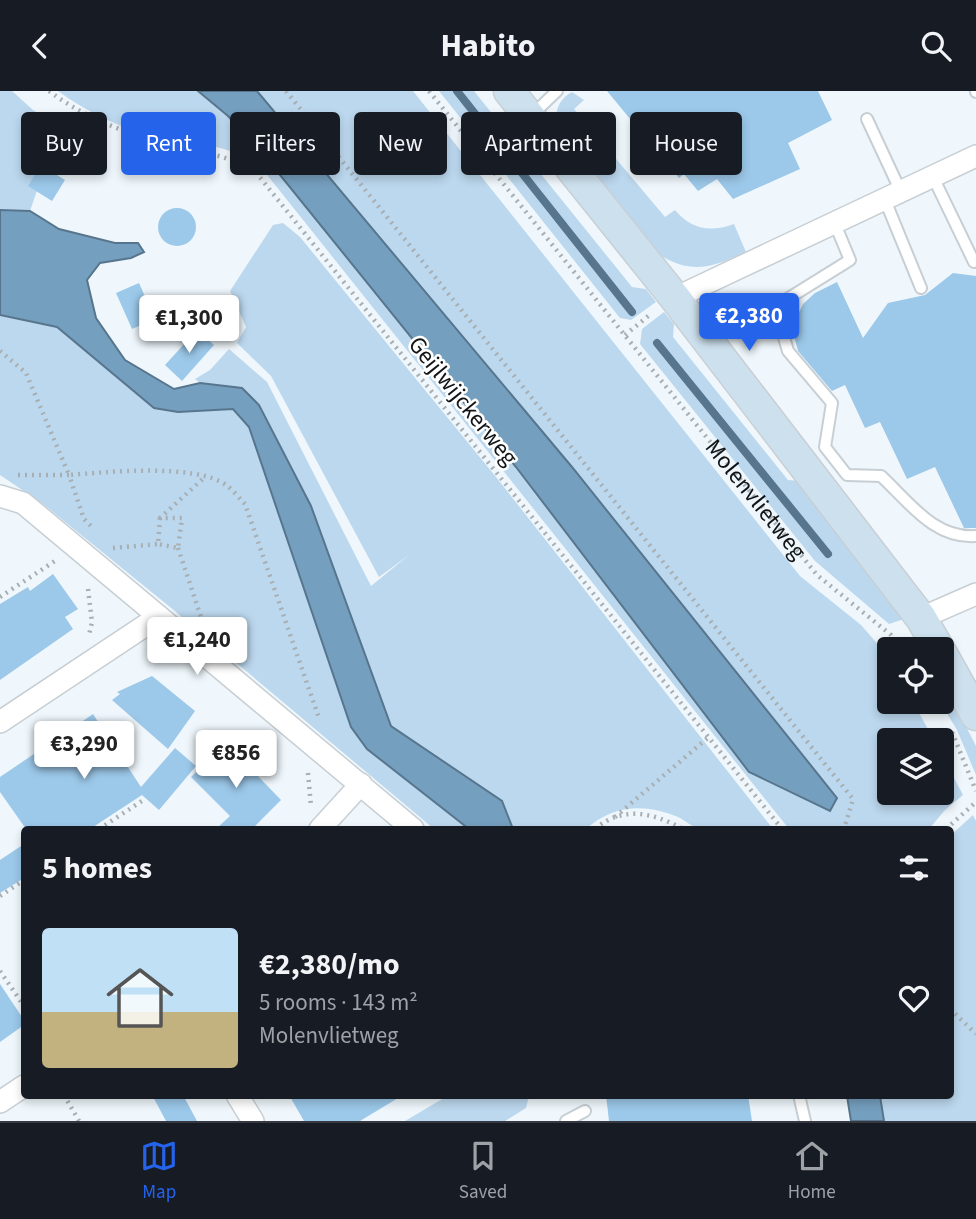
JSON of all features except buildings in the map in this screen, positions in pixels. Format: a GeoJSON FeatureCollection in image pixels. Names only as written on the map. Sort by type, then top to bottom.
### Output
{"type":"FeatureCollection","features":[{"type":"Feature","properties":{"kind":"street"},"geometry":{"type":"LineString","coordinates":[[509,91],[526,112]]}},
{"type":"Feature","properties":{"kind":"street"},"geometry":{"type":"LineString","coordinates":[[675,298],[976,156]]}},
{"type":"Feature","properties":{"kind":"street"},"geometry":{"type":"LineString","coordinates":[[576,175],[675,298],[815,458],[932,637]]}},
{"type":"Feature","properties":{"kind":"street"},"geometry":{"type":"LineString","coordinates":[[0,496],[23,503],[68,556],[158,617],[362,784],[409,826]]}},
{"type":"Feature","properties":{"kind":"street"},"geometry":{"type":"LineString","coordinates":[[921,618],[976,594]]}},
{"type":"Feature","properties":{"kind":"street"},"geometry":{"type":"LineString","coordinates":[[0,722],[158,617]]}},
{"type":"Feature","properties":{"kind":"street"},"geometry":{"type":"LineString","coordinates":[[954,676],[976,715]]}},
{"type":"Feature","properties":{"kind":"street"},"geometry":{"type":"LineString","coordinates":[[315,822],[362,784]]}},
{"type":"Feature","properties":{"kind":"street"},"geometry":{"type":"LineString","coordinates":[[0,1102],[21,1088]]}},
{"type":"Feature","properties":{"kind":"street"},"geometry":{"type":"LineString","coordinates":[[239,1099],[253,1121]]}},
{"type":"Feature","properties":{"kind":"lane"},"geometry":{"type":"LineString","coordinates":[[535,112],[557,91]]}},
{"type":"Feature","properties":{"kind":"lane"},"geometry":{"type":"LineString","coordinates":[[867,119],[920,288]]}},
{"type":"Feature","properties":{"kind":"lane"},"geometry":{"type":"LineString","coordinates":[[933,177],[974,262]]}},
{"type":"Feature","properties":{"kind":"lane"},"geometry":{"type":"LineString","coordinates":[[835,224],[850,260],[784,301],[780,324],[788,351],[832,403],[815,458],[846,475],[881,476],[933,527],[961,537],[976,536]]}},
{"type":"Feature","properties":{"kind":"lane"},"geometry":{"type":"LineString","coordinates":[[800,1099],[805,1121]]}},
{"type":"Feature","properties":{"kind":"lane"},"geometry":{"type":"LineString","coordinates":[[566,1121],[585,1111]]}},
{"type":"Feature","properties":{"kind":"path","name":"Geijlwijckerweg"},"geometry":{"type":"LineString","coordinates":[[48,91],[66,104],[103,122],[145,138],[231,158],[254,170],[780,826]]}},
{"type":"Feature","properties":{"kind":"path"},"geometry":{"type":"LineString","coordinates":[[285,91],[853,799],[845,826]]}},
{"type":"Feature","properties":{"kind":"path","name":"Molenvlietweg"},"geometry":{"type":"LineString","coordinates":[[429,91],[817,575],[892,637]]}},
{"type":"Feature","properties":{"kind":"path"},"geometry":{"type":"LineString","coordinates":[[625,335],[675,298]]}},
{"type":"Feature","properties":{"kind":"path"},"geometry":{"type":"LineString","coordinates":[[0,351],[26,373],[69,475]]}},
{"type":"Feature","properties":{"kind":"path"},"geometry":{"type":"LineString","coordinates":[[11,475],[132,471],[206,476],[226,485],[245,504],[320,722]]}},
{"type":"Feature","properties":{"kind":"path"},"geometry":{"type":"LineString","coordinates":[[158,544],[160,518],[206,476]]}},
{"type":"Feature","properties":{"kind":"path"},"geometry":{"type":"LineString","coordinates":[[160,518],[182,518],[178,548],[204,625]]}},
{"type":"Feature","properties":{"kind":"path"},"geometry":{"type":"LineString","coordinates":[[79,670],[92,622],[90,572],[112,548],[158,544],[178,548]]}},
{"type":"Feature","properties":{"kind":"path"},"geometry":{"type":"LineString","coordinates":[[0,597],[68,556]]}},
{"type":"Feature","properties":{"kind":"path"},"geometry":{"type":"LineString","coordinates":[[941,714],[953,733],[976,791]]}},
{"type":"Feature","properties":{"kind":"path"},"geometry":{"type":"LineString","coordinates":[[600,826],[615,817],[710,736]]}},
{"type":"Feature","properties":{"kind":"path"},"geometry":{"type":"LineString","coordinates":[[304,765],[311,777],[315,822]]}},
{"type":"Feature","properties":{"kind":"path"},"geometry":{"type":"LineString","coordinates":[[104,826],[145,799]]}},
{"type":"Feature","properties":{"kind":"path"},"geometry":{"type":"LineString","coordinates":[[949,826],[976,802]]}},
{"type":"Feature","properties":{"kind":"path"},"geometry":{"type":"LineString","coordinates":[[615,817],[633,813],[653,815],[677,826]]}},
{"type":"Feature","properties":{"kind":"path"},"geometry":{"type":"LineString","coordinates":[[0,896],[21,882]]}},
{"type":"Feature","properties":{"kind":"path"},"geometry":{"type":"LineString","coordinates":[[0,971],[21,1002]]}},
{"type":"Feature","properties":{"kind":"path"},"geometry":{"type":"LineString","coordinates":[[954,1013],[976,1034]]}},
{"type":"Feature","properties":{"kind":"path"},"geometry":{"type":"LineString","coordinates":[[66,1099],[79,1121]]}},
{"type":"Feature","properties":{"kind":"shaded area"},"geometry":{"type":"Polygon","coordinates":[[[0,91],[12,91],[36,112],[21,112],[21,175],[42,175],[30,211],[0,210],[0,91]]]}},
{"type":"Feature","properties":{"kind":"shaded area"},"geometry":{"type":"Polygon","coordinates":[[[58,91],[198,91],[230,118],[230,151],[216,147],[216,112],[121,112],[121,126],[107,119],[107,112],[93,112],[58,91]]]}},
{"type":"Feature","properties":{"kind":"shaded area"},"geometry":{"type":"Polygon","coordinates":[[[198,91],[257,91],[275,112],[230,112],[230,118],[198,91]]]}},
{"type":"Feature","properties":{"kind":"shaded area"},"geometry":{"type":"Polygon","coordinates":[[[257,91],[413,91],[430,112],[354,112],[354,175],[447,175],[447,134],[461,151],[461,175],[480,175],[800,576],[861,625],[877,643],[877,714],[920,714],[927,728],[877,728],[877,805],[951,805],[932,826],[787,826],[267,175],[280,175],[516,467],[749,772],[829,811],[837,797],[572,467],[327,175],[340,175],[340,112],[275,112],[257,91]]]}},
{"type":"Feature","properties":{"kind":"shaded area"},"geometry":{"type":"Polygon","coordinates":[[[439,91],[474,91],[491,112],[461,112],[461,119],[439,91]]]}},
{"type":"Feature","properties":{"kind":"shaded area"},"geometry":{"type":"Polygon","coordinates":[[[572,92],[584,100],[574,109],[577,112],[557,112],[560,104],[572,92]]]}},
{"type":"Feature","properties":{"kind":"shaded area"},"geometry":{"type":"Polygon","coordinates":[[[616,159],[665,217],[675,210],[694,225],[709,229],[734,224],[746,252],[724,262],[703,267],[682,265],[660,255],[595,175],[616,175],[616,159]]]}},
{"type":"Feature","properties":{"kind":"shaded area"},"geometry":{"type":"Polygon","coordinates":[[[280,175],[327,175],[572,467],[837,798],[830,811],[749,772],[516,467],[280,175]]]}},
{"type":"Feature","properties":{"kind":"shaded area"},"geometry":{"type":"Polygon","coordinates":[[[506,175],[542,175],[632,287],[646,289],[656,302],[631,320],[620,318],[506,175]]]}},
{"type":"Feature","properties":{"kind":"shaded area"},"geometry":{"type":"Polygon","coordinates":[[[0,210],[30,211],[59,229],[115,243],[138,243],[144,252],[131,258],[100,263],[87,280],[96,318],[125,360],[174,389],[200,383],[242,388],[259,405],[311,506],[391,726],[502,801],[512,826],[465,826],[367,749],[351,727],[249,427],[233,409],[178,412],[154,408],[57,327],[0,315],[0,210]]]}},
{"type":"Feature","properties":{"kind":"shaded area"},"geometry":{"type":"Polygon","coordinates":[[[283,223],[300,237],[496,477],[771,826],[693,826],[678,817],[641,808],[618,811],[590,826],[512,826],[502,801],[391,726],[311,506],[259,405],[242,388],[200,383],[195,379],[210,370],[229,349],[267,382],[371,586],[409,555],[379,577],[271,376],[237,343],[246,327],[230,291],[273,225],[283,223]]]}},
{"type":"Feature","properties":{"kind":"shaded area"},"geometry":{"type":"Polygon","coordinates":[[[664,312],[674,324],[673,337],[788,480],[800,481],[904,619],[889,624],[815,561],[640,344],[642,329],[664,312]]]}},
{"type":"Feature","properties":{"kind":"shaded area"},"geometry":{"type":"Polygon","coordinates":[[[0,315],[56,327],[178,412],[233,409],[249,427],[367,749],[465,826],[430,826],[170,607],[43,504],[0,475],[0,315]]]}},
{"type":"Feature","properties":{"kind":"shaded area"},"geometry":{"type":"Polygon","coordinates":[[[954,703],[976,746],[976,775],[947,714],[954,714],[954,703]]]}},
{"type":"Feature","properties":{"kind":"shaded area"},"geometry":{"type":"Polygon","coordinates":[[[954,778],[963,795],[954,802],[954,778]]]}},
{"type":"Feature","properties":{"kind":"shaded area"},"geometry":{"type":"Polygon","coordinates":[[[973,815],[976,821],[976,1121],[884,1121],[880,1099],[954,1099],[954,832],[973,815]]]}},
{"type":"Feature","properties":{"kind":"shaded area"},"geometry":{"type":"Polygon","coordinates":[[[442,1099],[528,1099],[526,1108],[505,1121],[405,1121],[442,1099]]]}},
{"type":"Feature","properties":{"kind":"shaded area"},"geometry":{"type":"Polygon","coordinates":[[[847,1099],[880,1099],[884,1121],[851,1121],[847,1099]]]}},
{"type":"Feature","properties":{"kind":"waterway"},"geometry":{"type":"LineString","coordinates":[[457,91],[632,312]]}},
{"type":"Feature","properties":{"kind":"waterway"},"geometry":{"type":"LineString","coordinates":[[657,343],[828,554]]}}]}
